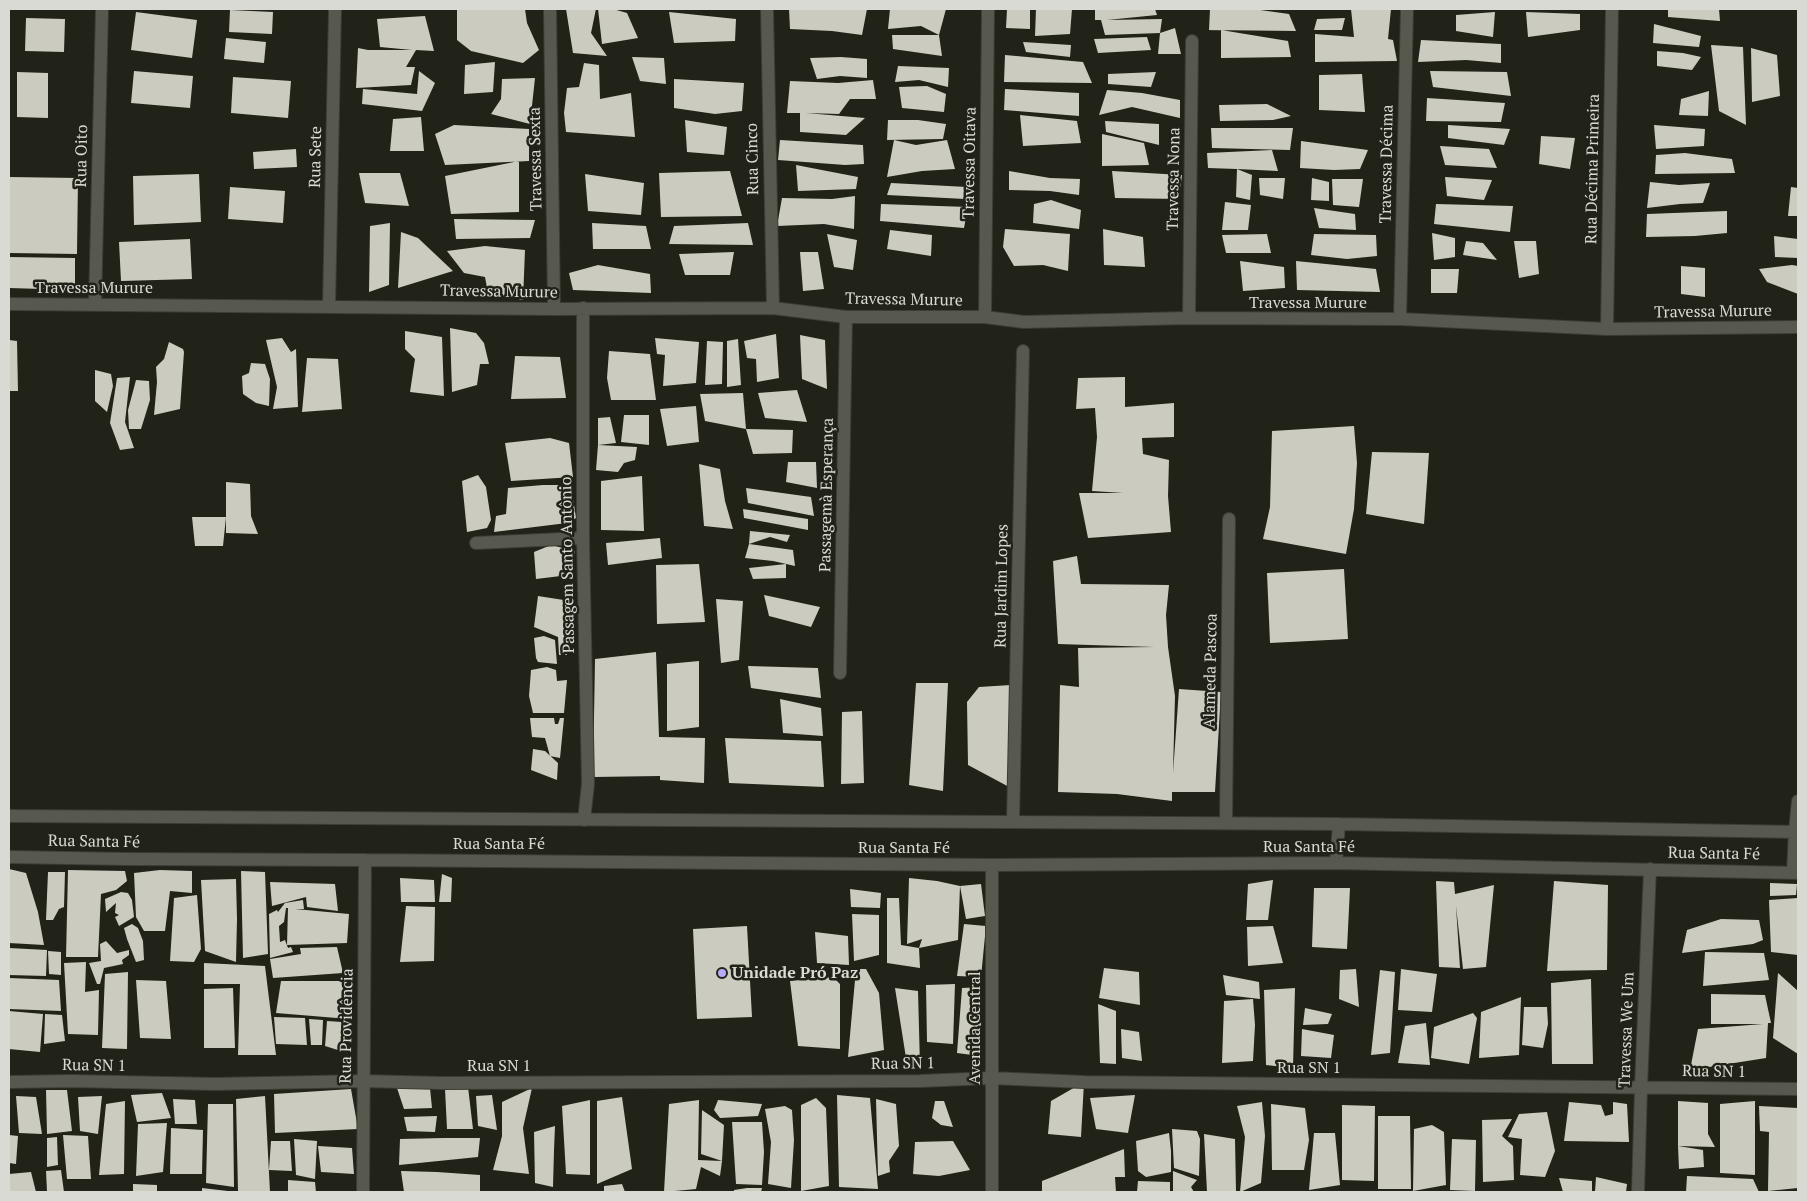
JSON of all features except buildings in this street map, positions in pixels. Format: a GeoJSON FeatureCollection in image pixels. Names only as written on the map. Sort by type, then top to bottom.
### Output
{"type":"FeatureCollection","features":[{"type":"Feature","properties":{"kind":"street","name":"Rua Oito"},"geometry":{"type":"LineString","coordinates":[[95,305],[102,9]]}},
{"type":"Feature","properties":{"kind":"street","name":"Rua Sete"},"geometry":{"type":"LineString","coordinates":[[329,306],[335,9]]}},
{"type":"Feature","properties":{"kind":"street","name":"Travessa Sexta"},"geometry":{"type":"LineString","coordinates":[[550,9],[554,309]]}},
{"type":"Feature","properties":{"kind":"street","name":"Rua Cinco"},"geometry":{"type":"LineString","coordinates":[[767,9],[773,308]]}},
{"type":"Feature","properties":{"kind":"street","name":"Travessa Oitava"},"geometry":{"type":"LineString","coordinates":[[985,317],[988,9]]}},
{"type":"Feature","properties":{"kind":"street","name":"Travessa Décima"},"geometry":{"type":"LineString","coordinates":[[1400,319],[1407,9]]}},
{"type":"Feature","properties":{"kind":"street","name":"Rua Décima Primeira"},"geometry":{"type":"LineString","coordinates":[[1607,329],[1612,9]]}},
{"type":"Feature","properties":{"kind":"street","name":"Travessa Nona"},"geometry":{"type":"LineString","coordinates":[[1189,318],[1192,41]]}},
{"type":"Feature","properties":{"kind":"street","name":"Travessa Murure"},"geometry":{"type":"LineString","coordinates":[[9,304],[554,309],[773,308],[846,317],[985,317],[1024,322],[1189,318],[1400,319],[1607,329],[1798,327]]}},
{"type":"Feature","properties":{"kind":"street","name":"Passagem Santo Antônio"},"geometry":{"type":"LineString","coordinates":[[583,308],[583,538],[588,784],[584,820]]}},
{"type":"Feature","properties":{"kind":"street","name":"Passagemà Esperança"},"geometry":{"type":"LineString","coordinates":[[840,673],[846,317]]}},
{"type":"Feature","properties":{"kind":"street","name":"Rua Jardim Lopes"},"geometry":{"type":"LineString","coordinates":[[1014,821],[1022,351]]}},
{"type":"Feature","properties":{"kind":"street","name":"Alameda Pascoa"},"geometry":{"type":"LineString","coordinates":[[1226,823],[1229,519]]}},
{"type":"Feature","properties":{"kind":"street"},"geometry":{"type":"LineString","coordinates":[[476,543],[583,538]]}},
{"type":"Feature","properties":{"kind":"street"},"geometry":{"type":"LineString","coordinates":[[1796,873],[1798,801]]}},
{"type":"Feature","properties":{"kind":"street","name":"Rua Santa Fé"},"geometry":{"type":"LineString","coordinates":[[9,816],[1014,821],[1797,831]]}},
{"type":"Feature","properties":{"kind":"street"},"geometry":{"type":"LineString","coordinates":[[1336,863],[1339,824]]}},
{"type":"Feature","properties":{"kind":"street","name":"Rua Santa Fé"},"geometry":{"type":"LineString","coordinates":[[9,857],[127,860],[992,865],[1336,863],[1796,873]]}},
{"type":"Feature","properties":{"kind":"street","name":"Rua Providência"},"geometry":{"type":"LineString","coordinates":[[363,1192],[365,860]]}},
{"type":"Feature","properties":{"kind":"street","name":"Avenida Central"},"geometry":{"type":"LineString","coordinates":[[992,865],[992,1192]]}},
{"type":"Feature","properties":{"kind":"street","name":"Travessa We Um"},"geometry":{"type":"LineString","coordinates":[[1638,1192],[1640,1087],[1650,869]]}},
{"type":"Feature","properties":{"kind":"street","name":"Rua SN 1"},"geometry":{"type":"LineString","coordinates":[[9,1082],[72,1081],[215,1084],[363,1081],[451,1083],[910,1081],[991,1078],[1084,1082],[1798,1089]]}},
{"type":"Feature","properties":{"kind":"place","name":"Unidade Pró Paz"},"geometry":{"type":"Point","coordinates":[722,973]}}]}
